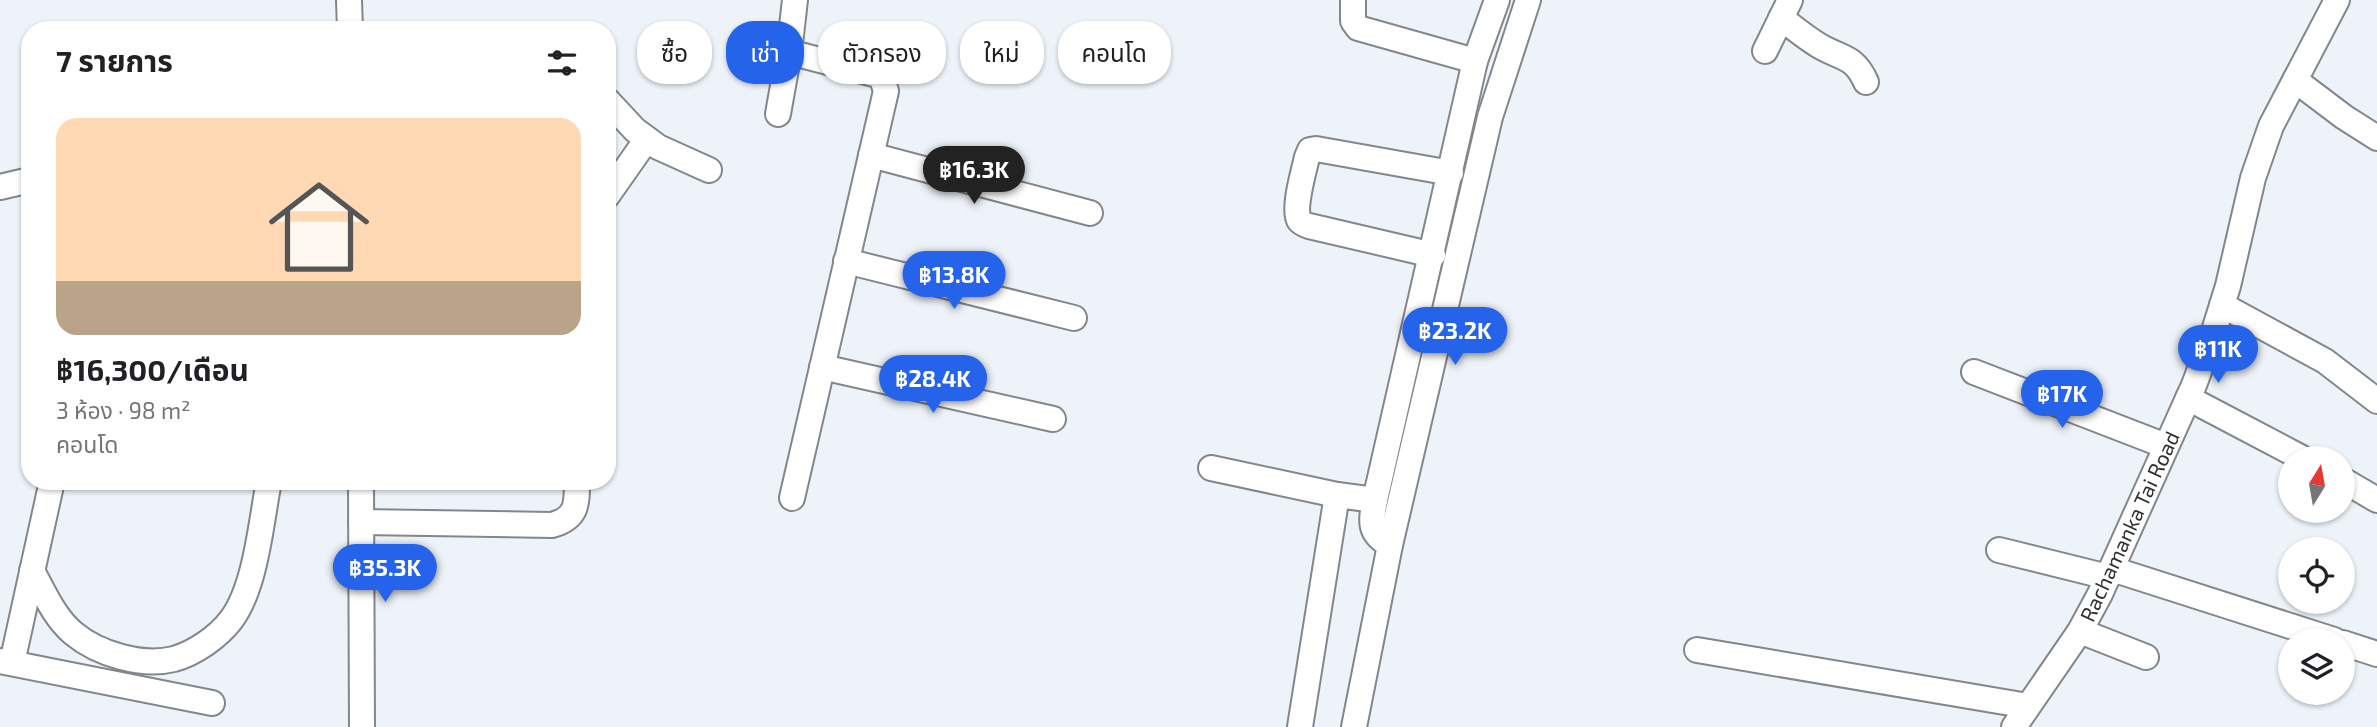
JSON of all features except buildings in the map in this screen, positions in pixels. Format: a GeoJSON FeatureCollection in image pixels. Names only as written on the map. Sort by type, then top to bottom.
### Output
{"type":"FeatureCollection","features":[{"type":"Feature","properties":{"kind":"street"},"geometry":{"type":"LineString","coordinates":[[349,0],[350,21]]}},
{"type":"Feature","properties":{"kind":"street"},"geometry":{"type":"LineString","coordinates":[[793,21],[795,0]]}},
{"type":"Feature","properties":{"kind":"street"},"geometry":{"type":"LineString","coordinates":[[1353,0],[1353,21],[1358,28],[1475,61]]}},
{"type":"Feature","properties":{"kind":"street"},"geometry":{"type":"LineString","coordinates":[[1390,545],[1378,539],[1371,520],[1475,61],[1497,0]]}},
{"type":"Feature","properties":{"kind":"street"},"geometry":{"type":"LineString","coordinates":[[1354,727],[1390,545],[1490,117],[1528,0]]}},
{"type":"Feature","properties":{"kind":"street","name":"Rachamanka Tai Road"},"geometry":{"type":"LineString","coordinates":[[2014,727],[2080,631],[2110,573],[2188,398],[2222,305],[2253,178],[2271,126],[2336,0]]}},
{"type":"Feature","properties":{"kind":"street"},"geometry":{"type":"LineString","coordinates":[[1765,51],[1785,9],[1819,46],[1860,68],[1866,82]]}},
{"type":"Feature","properties":{"kind":"street"},"geometry":{"type":"LineString","coordinates":[[792,498],[886,91],[881,76],[804,56]]}},
{"type":"Feature","properties":{"kind":"street"},"geometry":{"type":"LineString","coordinates":[[2295,80],[2377,138]]}},
{"type":"Feature","properties":{"kind":"street"},"geometry":{"type":"LineString","coordinates":[[778,114],[783,84]]}},
{"type":"Feature","properties":{"kind":"street"},"geometry":{"type":"LineString","coordinates":[[616,110],[635,130],[657,147],[709,170]]}},
{"type":"Feature","properties":{"kind":"street"},"geometry":{"type":"LineString","coordinates":[[616,183],[647,139]]}},
{"type":"Feature","properties":{"kind":"street"},"geometry":{"type":"LineString","coordinates":[[1433,255],[1301,222],[1298,202],[1307,156],[1310,150],[1316,149],[1451,173]]}},
{"type":"Feature","properties":{"kind":"street"},"geometry":{"type":"LineString","coordinates":[[871,155],[1090,213]]}},
{"type":"Feature","properties":{"kind":"street"},"geometry":{"type":"LineString","coordinates":[[0,187],[21,182]]}},
{"type":"Feature","properties":{"kind":"street"},"geometry":{"type":"LineString","coordinates":[[846,261],[1074,317]]}},
{"type":"Feature","properties":{"kind":"street"},"geometry":{"type":"LineString","coordinates":[[2222,305],[2325,361],[2377,401]]}},
{"type":"Feature","properties":{"kind":"street"},"geometry":{"type":"LineString","coordinates":[[822,367],[1053,419]]}},
{"type":"Feature","properties":{"kind":"street"},"geometry":{"type":"LineString","coordinates":[[1974,372],[2166,446]]}},
{"type":"Feature","properties":{"kind":"street"},"geometry":{"type":"LineString","coordinates":[[2188,398],[2279,446]]}},
{"type":"Feature","properties":{"kind":"street"},"geometry":{"type":"LineString","coordinates":[[1211,468],[1338,495],[1375,500]]}},
{"type":"Feature","properties":{"kind":"street"},"geometry":{"type":"LineString","coordinates":[[2356,488],[2377,500]]}},
{"type":"Feature","properties":{"kind":"street"},"geometry":{"type":"LineString","coordinates":[[49,490],[32,571],[6,662],[212,703]]}},
{"type":"Feature","properties":{"kind":"street"},"geometry":{"type":"LineString","coordinates":[[32,571],[55,613],[73,633],[101,651],[145,661],[174,659],[208,642],[231,620],[248,588],[267,490]]}},
{"type":"Feature","properties":{"kind":"street"},"geometry":{"type":"LineString","coordinates":[[361,490],[362,727]]}},
{"type":"Feature","properties":{"kind":"street"},"geometry":{"type":"LineString","coordinates":[[361,522],[552,525],[567,521],[574,513],[577,490]]}},
{"type":"Feature","properties":{"kind":"street"},"geometry":{"type":"LineString","coordinates":[[1300,727],[1338,495]]}},
{"type":"Feature","properties":{"kind":"street"},"geometry":{"type":"LineString","coordinates":[[1999,550],[2110,573],[2294,628]]}},
{"type":"Feature","properties":{"kind":"street"},"geometry":{"type":"LineString","coordinates":[[2080,631],[2146,657]]}},
{"type":"Feature","properties":{"kind":"street"},"geometry":{"type":"LineString","coordinates":[[2355,647],[2377,654]]}},
{"type":"Feature","properties":{"kind":"street"},"geometry":{"type":"LineString","coordinates":[[1697,650],[2028,706]]}}]}
